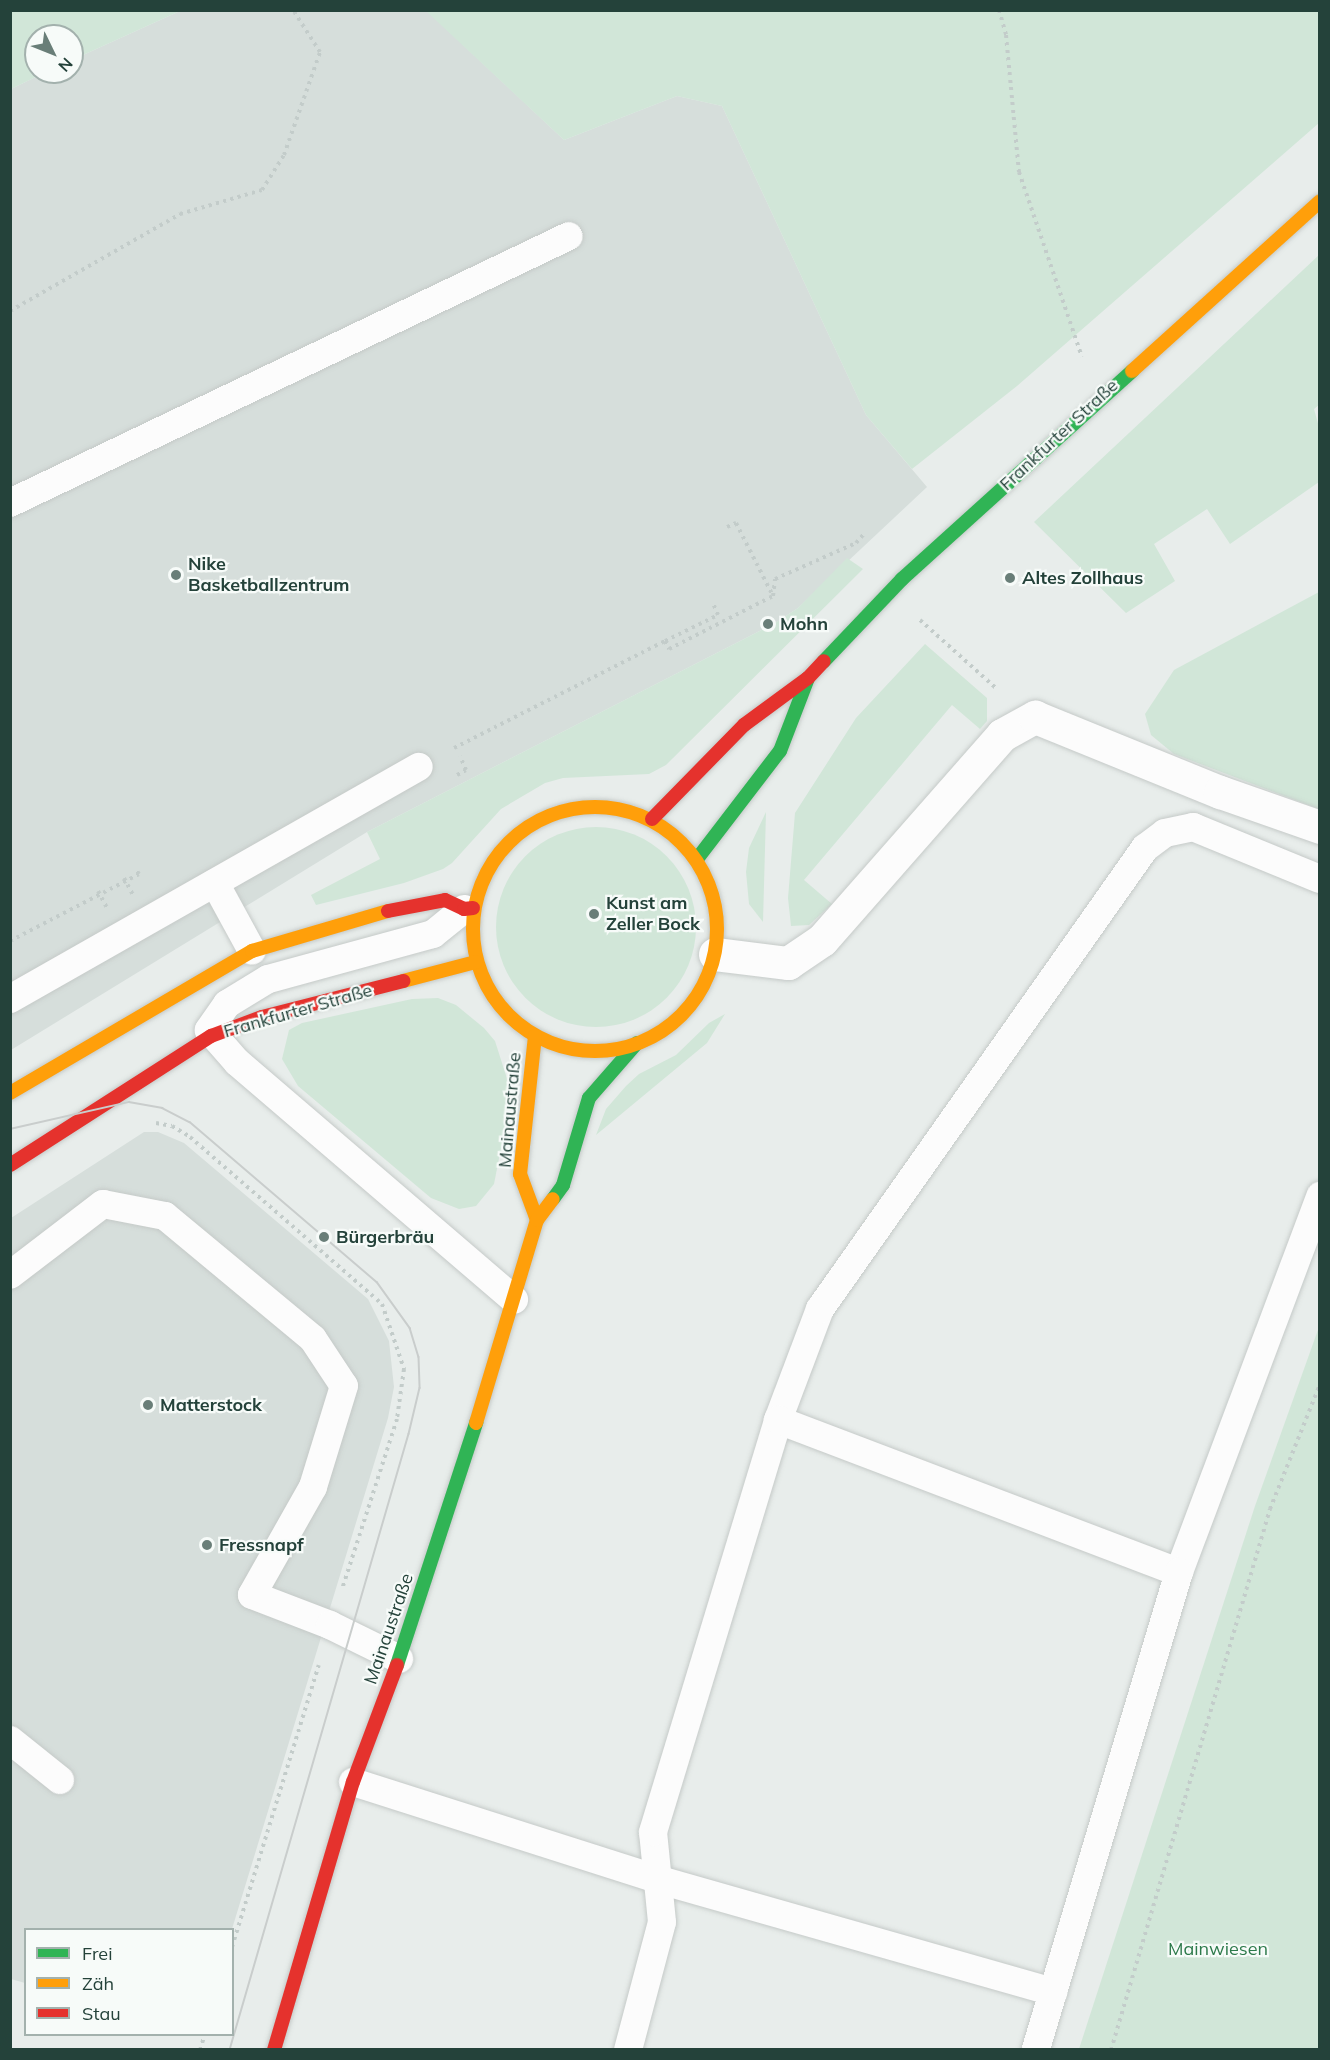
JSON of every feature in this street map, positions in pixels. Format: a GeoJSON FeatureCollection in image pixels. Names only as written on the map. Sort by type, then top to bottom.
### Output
{"type":"FeatureCollection","features":[{"type":"Feature","properties":{"kind":"main road","name":"Frankfurter Straße"},"geometry":{"type":"LineString","coordinates":[[652,819],[744,725],[808,678],[902,579],[1320,201]]}},
{"type":"Feature","properties":{"kind":"main road","name":"Frankfurter Straße"},"geometry":{"type":"LineString","coordinates":[[697,859],[780,751],[808,678]]}},
{"type":"Feature","properties":{"kind":"main road"},"geometry":{"type":"LineString","coordinates":[[577,807],[616,807],[652,819],[676,836],[697,859],[711,888],[718,921],[715,954],[705,983],[687,1009],[665,1030],[637,1044],[591,1051],[568,1049],[535,1036],[496,1003],[476,962],[469,908],[486,872],[509,840],[540,818],[577,807]]}},
{"type":"Feature","properties":{"kind":"main road"},"geometry":{"type":"LineString","coordinates":[[10,1092],[252,951],[363,916],[445,900],[469,908]]}},
{"type":"Feature","properties":{"kind":"main road","name":"Frankfurter Straße"},"geometry":{"type":"LineString","coordinates":[[10,1165],[211,1035],[262,1017],[476,962]]}},
{"type":"Feature","properties":{"kind":"main road","name":"Mainaustraße"},"geometry":{"type":"LineString","coordinates":[[535,1036],[520,1174],[537,1220]]}},
{"type":"Feature","properties":{"kind":"main road","name":"Mainaustraße"},"geometry":{"type":"LineString","coordinates":[[274,2049],[353,1782],[399,1659],[537,1220],[563,1185],[589,1098],[637,1044]]}},
{"type":"Feature","properties":{"kind":"street"},"geometry":{"type":"LineString","coordinates":[[715,954],[788,963],[822,940],[1002,735],[1035,717],[1220,792],[1320,827]]}},
{"type":"Feature","properties":{"kind":"lane"},"geometry":{"type":"LineString","coordinates":[[10,503],[569,236]]}},
{"type":"Feature","properties":{"kind":"lane"},"geometry":{"type":"LineString","coordinates":[[10,999],[419,767]]}},
{"type":"Feature","properties":{"kind":"lane"},"geometry":{"type":"LineString","coordinates":[[628,2049],[662,1922],[660,1880],[653,1832],[778,1420],[820,1309],[1145,848],[1166,833],[1193,827],[1320,879]]}},
{"type":"Feature","properties":{"kind":"lane"},"geometry":{"type":"LineString","coordinates":[[215,883],[252,951]]}},
{"type":"Feature","properties":{"kind":"lane"},"geometry":{"type":"LineString","coordinates":[[469,908],[433,934],[268,979],[227,1004],[214,1018],[211,1035],[237,1062],[514,1299]]}},
{"type":"Feature","properties":{"kind":"lane"},"geometry":{"type":"LineString","coordinates":[[1036,2049],[1179,1572],[1320,1196]]}},
{"type":"Feature","properties":{"kind":"lane"},"geometry":{"type":"LineString","coordinates":[[10,1275],[102,1204],[165,1216],[313,1339],[345,1386],[313,1487],[252,1595],[330,1625],[399,1659]]}},
{"type":"Feature","properties":{"kind":"lane"},"geometry":{"type":"LineString","coordinates":[[778,1420],[1179,1572]]}},
{"type":"Feature","properties":{"kind":"lane"},"geometry":{"type":"LineString","coordinates":[[10,1740],[60,1780]]}},
{"type":"Feature","properties":{"kind":"lane"},"geometry":{"type":"LineString","coordinates":[[353,1782],[660,1880],[1053,1992]]}},
{"type":"Feature","properties":{"kind":"path"},"geometry":{"type":"LineString","coordinates":[[10,311],[180,214],[262,190],[285,155],[320,52],[293,10]]}},
{"type":"Feature","properties":{"kind":"path"},"geometry":{"type":"LineString","coordinates":[[999,10],[1006,35],[1019,172],[1083,358]]}},
{"type":"Feature","properties":{"kind":"path"},"geometry":{"type":"LineString","coordinates":[[727,527],[736,523],[773,596]]}},
{"type":"Feature","properties":{"kind":"path"},"geometry":{"type":"LineString","coordinates":[[773,596],[775,579],[856,543],[862,535]]}},
{"type":"Feature","properties":{"kind":"path"},"geometry":{"type":"LineString","coordinates":[[665,641],[669,649],[773,596]]}},
{"type":"Feature","properties":{"kind":"path"},"geometry":{"type":"LineString","coordinates":[[455,747],[718,615],[713,603]]}},
{"type":"Feature","properties":{"kind":"path"},"geometry":{"type":"LineString","coordinates":[[920,620],[998,690]]}},
{"type":"Feature","properties":{"kind":"path"},"geometry":{"type":"LineString","coordinates":[[458,775],[466,770],[459,754]]}},
{"type":"Feature","properties":{"kind":"path"},"geometry":{"type":"LineString","coordinates":[[10,941],[139,874],[137,871]]}},
{"type":"Feature","properties":{"kind":"path"},"geometry":{"type":"LineString","coordinates":[[124,878],[133,894]]}},
{"type":"Feature","properties":{"kind":"path"},"geometry":{"type":"LineString","coordinates":[[98,891],[106,908]]}},
{"type":"Feature","properties":{"kind":"path"},"geometry":{"type":"LineString","coordinates":[[1111,2049],[1270,1509],[1320,1384]]}},
{"type":"Feature","properties":{"kind":"shaded area"},"geometry":{"type":"Polygon","coordinates":[[[426,10],[564,140],[677,96],[722,106],[866,415],[927,487],[798,608],[775,623],[367,832],[11,1050],[11,89],[24,83],[84,84],[84,55],[180,11],[426,10]]]}},
{"type":"Feature","properties":{"kind":"shaded area"},"geometry":{"type":"Polygon","coordinates":[[[144,1132],[158,1132],[184,1143],[368,1299],[389,1341],[394,1387],[388,1418],[232,1928],[24,1928],[24,1983],[11,1979],[11,1218],[144,1132]]]}},
{"type":"Feature","properties":{"kind":"green space"},"geometry":{"type":"Polygon","coordinates":[[[11,10],[180,11],[84,55],[84,24],[24,24],[24,83],[11,89],[11,10]]]}},
{"type":"Feature","properties":{"kind":"green space"},"geometry":{"type":"Polygon","coordinates":[[[426,11],[1319,11],[1319,123],[1017,386],[912,469],[866,415],[722,106],[677,96],[564,140],[426,11]]]}},
{"type":"Feature","properties":{"kind":"green space"},"geometry":{"type":"Polygon","coordinates":[[[1319,255],[1320,404],[1314,409],[1319,427],[1319,482],[1230,544],[1207,509],[1154,544],[1175,581],[1126,613],[1034,522],[1319,255]]]}},
{"type":"Feature","properties":{"kind":"green space"},"geometry":{"type":"Polygon","coordinates":[[[847,558],[863,569],[666,765],[649,774],[563,778],[545,783],[501,809],[452,863],[443,869],[404,883],[316,905],[311,895],[380,859],[367,832],[775,623],[798,608],[847,558]]]}},
{"type":"Feature","properties":{"kind":"green space"},"geometry":{"type":"Polygon","coordinates":[[[1319,592],[1319,809],[1174,754],[1151,735],[1145,714],[1174,670],[1319,592]]]}},
{"type":"Feature","properties":{"kind":"green space"},"geometry":{"type":"Polygon","coordinates":[[[925,644],[987,698],[987,721],[980,729],[952,705],[804,880],[832,904],[809,925],[791,926],[788,898],[795,813],[856,718],[925,644]]]}},
{"type":"Feature","properties":{"kind":"green space"},"geometry":{"type":"Polygon","coordinates":[[[766,812],[763,922],[749,904],[746,872],[749,848],[766,812]]]}},
{"type":"Feature","properties":{"kind":"green space"},"geometry":{"type":"Polygon","coordinates":[[[586,827],[606,827],[643,838],[660,849],[674,863],[689,889],[696,917],[692,956],[685,974],[674,991],[660,1005],[643,1016],[625,1023],[606,1027],[586,1027],[549,1016],[532,1005],[518,991],[507,974],[500,956],[496,937],[496,917],[507,880],[518,863],[532,849],[549,838],[567,831],[586,827]]]}},
{"type":"Feature","properties":{"kind":"green space"},"geometry":{"type":"Polygon","coordinates":[[[438,998],[456,1005],[484,1028],[495,1041],[509,1085],[509,1107],[494,1184],[476,1206],[459,1209],[431,1198],[298,1086],[282,1059],[289,1030],[302,1023],[412,999],[438,998]]]}},
{"type":"Feature","properties":{"kind":"green space"},"geometry":{"type":"Polygon","coordinates":[[[725,1014],[707,1043],[596,1135],[606,1109],[626,1086],[639,1074],[676,1055],[709,1023],[725,1014]]]}},
{"type":"Feature","properties":{"kind":"green space","name":"Mainwiesen"},"geometry":{"type":"Polygon","coordinates":[[[1319,1327],[1319,2049],[1079,2049],[1255,1506],[1319,1327]]]}},
{"type":"Feature","properties":{"kind":"tram line"},"geometry":{"type":"LineString","coordinates":[[10,1129],[129,1102],[162,1108],[190,1122],[377,1282],[410,1328],[419,1357],[420,1388],[409,1434],[230,2050]]}},
{"type":"Feature","properties":{"kind":"traffic: fast"},"geometry":{"type":"LineString","coordinates":[[824,661],[902,579],[1132,371]]}},
{"type":"Feature","properties":{"kind":"traffic: fast"},"geometry":{"type":"LineString","coordinates":[[697,859],[780,751],[808,678]]}},
{"type":"Feature","properties":{"kind":"traffic: fast"},"geometry":{"type":"LineString","coordinates":[[553,1199],[563,1185],[589,1098],[637,1043]]}},
{"type":"Feature","properties":{"kind":"traffic: fast"},"geometry":{"type":"LineString","coordinates":[[397,1665],[476,1423]]}},
{"type":"Feature","properties":{"kind":"traffic: slow"},"geometry":{"type":"LineString","coordinates":[[1132,371],[1320,201]]}},
{"type":"Feature","properties":{"kind":"traffic: slow"},"geometry":{"type":"LineString","coordinates":[[583,807],[607,807],[631,812],[653,821],[682,842],[697,861],[708,882],[715,905],[717,929],[715,953],[708,976],[697,997],[682,1016],[653,1037],[631,1046],[607,1051],[583,1051],[559,1046],[537,1037],[517,1024],[500,1007],[487,987],[478,965],[473,941],[473,917],[478,893],[487,871],[500,851],[517,834],[537,821],[559,812],[583,807]]}},
{"type":"Feature","properties":{"kind":"traffic: slow"},"geometry":{"type":"LineString","coordinates":[[10,1093],[252,951],[388,911]]}},
{"type":"Feature","properties":{"kind":"traffic: slow"},"geometry":{"type":"LineString","coordinates":[[403,981],[476,962]]}},
{"type":"Feature","properties":{"kind":"traffic: slow"},"geometry":{"type":"LineString","coordinates":[[535,1036],[520,1174],[537,1220]]}},
{"type":"Feature","properties":{"kind":"traffic: slow"},"geometry":{"type":"LineString","coordinates":[[476,1423],[537,1220],[553,1199]]}},
{"type":"Feature","properties":{"kind":"traffic: jam"},"geometry":{"type":"LineString","coordinates":[[652,819],[744,725],[808,678],[824,661]]}},
{"type":"Feature","properties":{"kind":"traffic: jam"},"geometry":{"type":"LineString","coordinates":[[388,911],[445,900],[464,909],[473,908]]}},
{"type":"Feature","properties":{"kind":"traffic: jam"},"geometry":{"type":"LineString","coordinates":[[10,1165],[211,1036],[262,1017],[403,981]]}},
{"type":"Feature","properties":{"kind":"traffic: jam"},"geometry":{"type":"LineString","coordinates":[[274,2050],[353,1782],[397,1665]]}},
{"type":"Feature","properties":{"kind":"place","name":"Nike Basketballzentrum"},"geometry":{"type":"Point","coordinates":[176,575]}},
{"type":"Feature","properties":{"kind":"place","name":"Altes Zollhaus"},"geometry":{"type":"Point","coordinates":[1010,578]}},
{"type":"Feature","properties":{"kind":"place","name":"Mohn"},"geometry":{"type":"Point","coordinates":[768,624]}},
{"type":"Feature","properties":{"kind":"place","name":"Kunst am Zeller Bock"},"geometry":{"type":"Point","coordinates":[594,914]}},
{"type":"Feature","properties":{"kind":"place","name":"Bürgerbräu"},"geometry":{"type":"Point","coordinates":[324,1237]}},
{"type":"Feature","properties":{"kind":"place","name":"Matterstock"},"geometry":{"type":"Point","coordinates":[148,1405]}},
{"type":"Feature","properties":{"kind":"place","name":"Fressnapf"},"geometry":{"type":"Point","coordinates":[207,1545]}}]}
